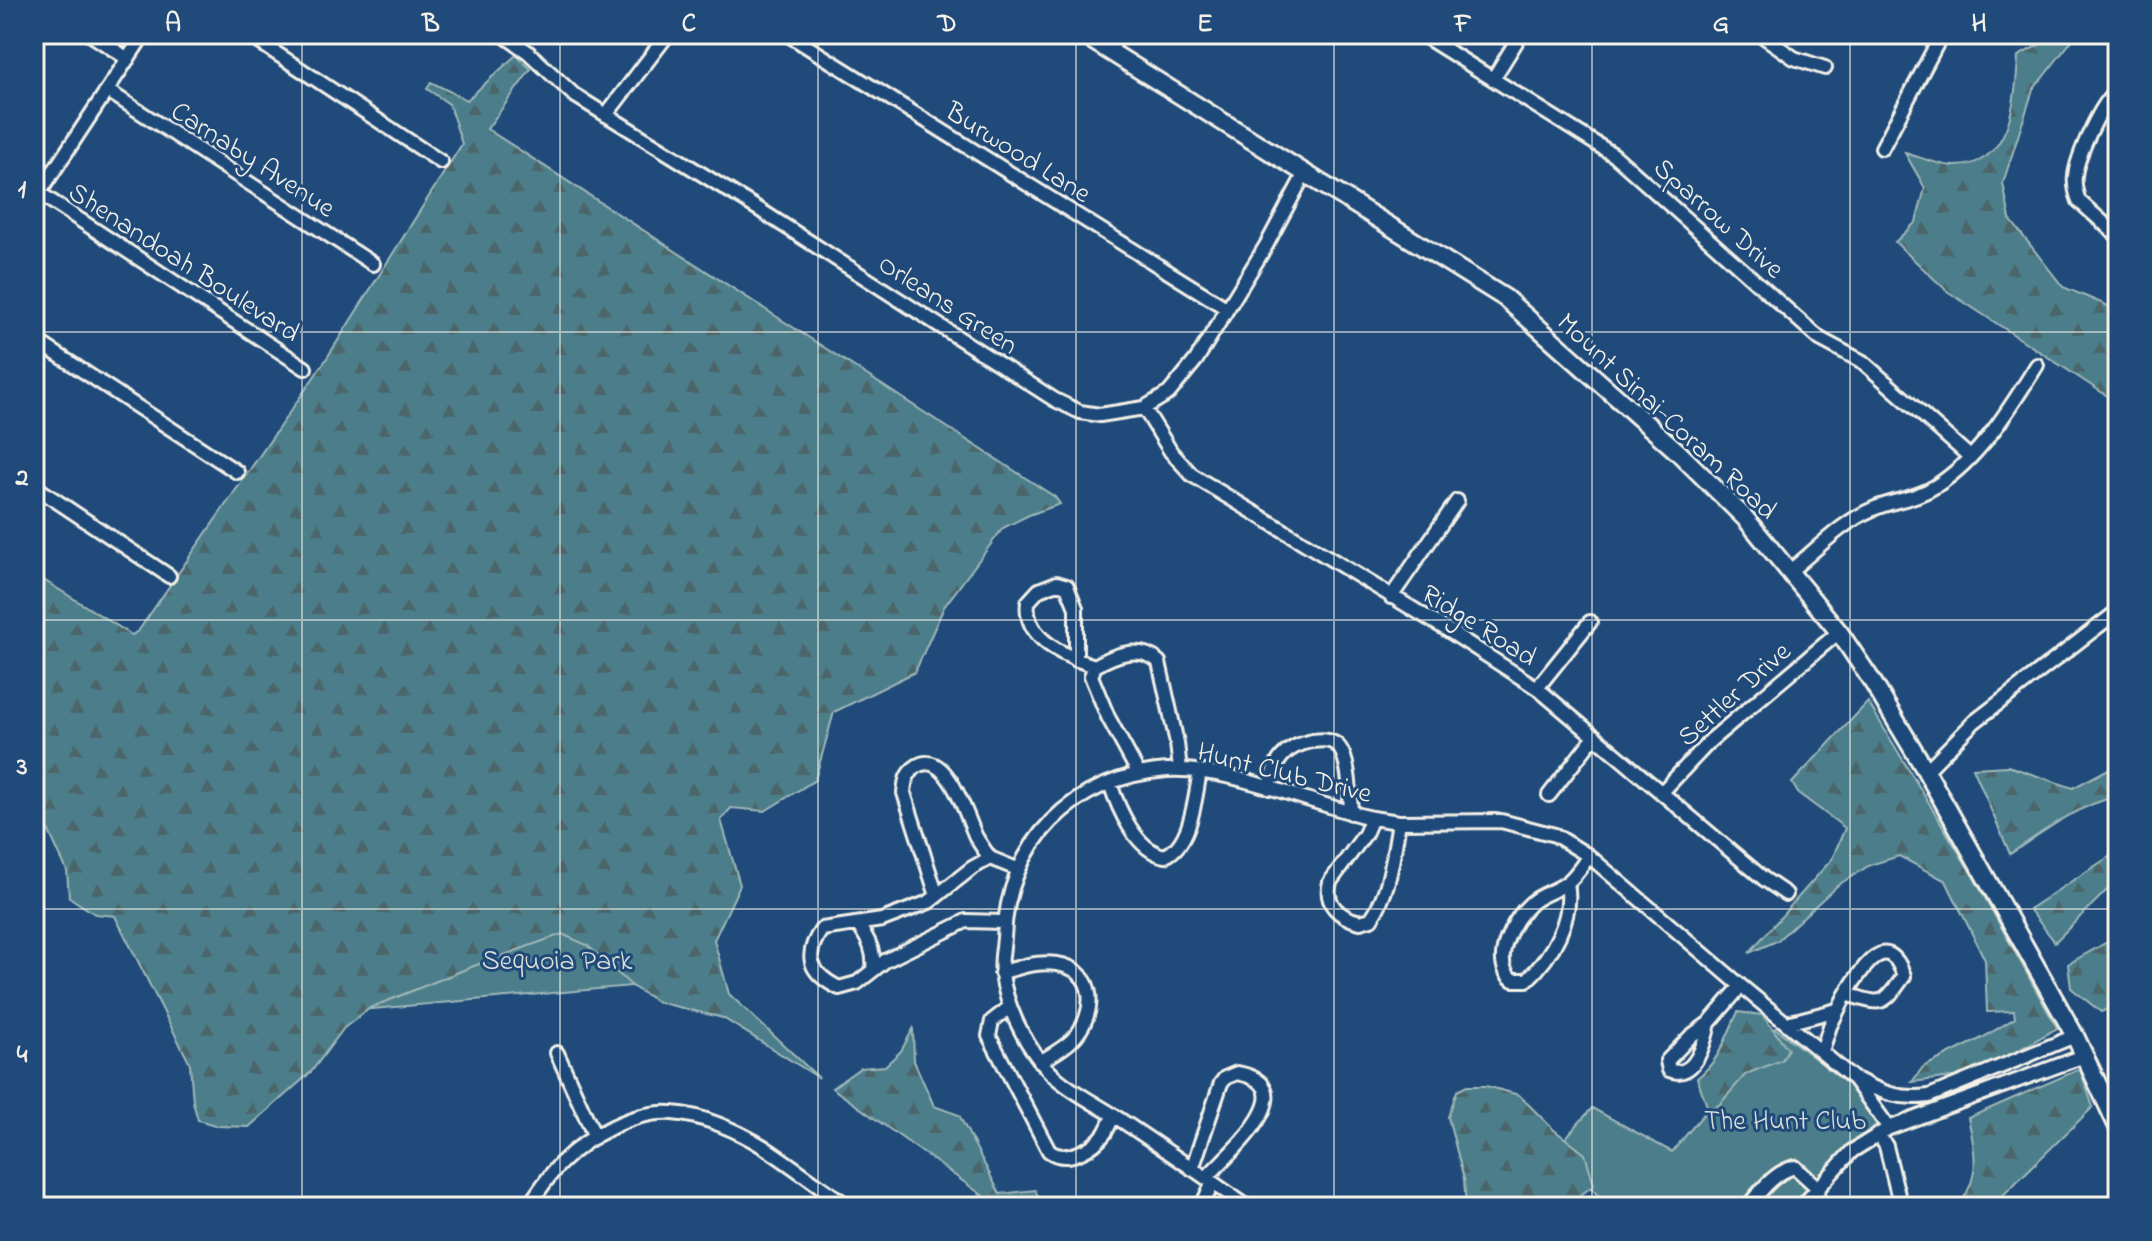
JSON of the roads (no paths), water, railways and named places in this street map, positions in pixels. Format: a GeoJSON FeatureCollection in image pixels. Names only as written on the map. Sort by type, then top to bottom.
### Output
{"type":"FeatureCollection","features":[{"type":"Feature","properties":{"kind":"main road","name":"Mount Sinai-Coram Road"},"geometry":{"type":"LineString","coordinates":[[1082,34],[1505,298],[1678,452],[1746,519],[1839,632],[1872,681],[2075,1036],[2118,1127]]}},
{"type":"Feature","properties":{"kind":"street"},"geometry":{"type":"LineString","coordinates":[[90,34],[128,59]]}},
{"type":"Feature","properties":{"kind":"street"},"geometry":{"type":"LineString","coordinates":[[37,197],[144,34]]}},
{"type":"Feature","properties":{"kind":"street"},"geometry":{"type":"LineString","coordinates":[[247,34],[441,162]]}},
{"type":"Feature","properties":{"kind":"street","name":"Orleans Green"},"geometry":{"type":"LineString","coordinates":[[502,34],[528,52],[574,95],[760,210],[1055,400],[1080,412],[1100,415],[1144,408],[1169,393],[1182,379],[1267,244],[1305,173]]}},
{"type":"Feature","properties":{"kind":"street"},"geometry":{"type":"LineString","coordinates":[[606,115],[668,34]]}},
{"type":"Feature","properties":{"kind":"street","name":"Burwood Lane"},"geometry":{"type":"LineString","coordinates":[[787,34],[1226,308]]}},
{"type":"Feature","properties":{"kind":"street"},"geometry":{"type":"LineString","coordinates":[[1111,52],[1117,34]]}},
{"type":"Feature","properties":{"kind":"street","name":"Sparrow Drive"},"geometry":{"type":"LineString","coordinates":[[1421,34],[1614,155],[1820,339],[1863,362],[1970,457]]}},
{"type":"Feature","properties":{"kind":"street"},"geometry":{"type":"LineString","coordinates":[[1493,79],[1521,34]]}},
{"type":"Feature","properties":{"kind":"street"},"geometry":{"type":"LineString","coordinates":[[1760,34],[1794,58],[1825,68]]}},
{"type":"Feature","properties":{"kind":"street"},"geometry":{"type":"LineString","coordinates":[[1882,148],[1942,34]]}},
{"type":"Feature","properties":{"kind":"street"},"geometry":{"type":"LineString","coordinates":[[2118,90],[2105,102],[2075,174],[2079,201],[2118,236]]}},
{"type":"Feature","properties":{"kind":"street","name":"Carnaby Avenue"},"geometry":{"type":"LineString","coordinates":[[108,91],[373,264]]}},
{"type":"Feature","properties":{"kind":"street","name":"Shenandoah Boulevard"},"geometry":{"type":"LineString","coordinates":[[37,197],[305,368]]}},
{"type":"Feature","properties":{"kind":"street"},"geometry":{"type":"LineString","coordinates":[[34,339],[237,472]]}},
{"type":"Feature","properties":{"kind":"street"},"geometry":{"type":"LineString","coordinates":[[1790,571],[1871,510],[1914,497],[1937,486],[1970,457],[2008,412],[2037,365]]}},
{"type":"Feature","properties":{"kind":"street","name":"Ridge Road"},"geometry":{"type":"LineString","coordinates":[[1144,408],[1171,452],[1192,475],[1537,688],[1764,879],[1786,894]]}},
{"type":"Feature","properties":{"kind":"street"},"geometry":{"type":"LineString","coordinates":[[34,486],[169,576]]}},
{"type":"Feature","properties":{"kind":"street"},"geometry":{"type":"LineString","coordinates":[[1391,597],[1457,501]]}},
{"type":"Feature","properties":{"kind":"street"},"geometry":{"type":"LineString","coordinates":[[1076,660],[1076,608],[1067,586],[1057,583],[1039,590],[1028,602],[1031,622],[1039,635],[1061,654],[1076,660],[1095,666]]}},
{"type":"Feature","properties":{"kind":"street"},"geometry":{"type":"LineString","coordinates":[[1926,771],[1974,722],[2118,611]]}},
{"type":"Feature","properties":{"kind":"street"},"geometry":{"type":"LineString","coordinates":[[1537,688],[1590,622]]}},
{"type":"Feature","properties":{"kind":"street","name":"Settler Drive"},"geometry":{"type":"LineString","coordinates":[[1662,792],[1711,740],[1839,632]]}},
{"type":"Feature","properties":{"kind":"street"},"geometry":{"type":"LineString","coordinates":[[1139,774],[1091,676],[1095,666],[1129,652],[1146,655],[1159,662],[1180,770]]}},
{"type":"Feature","properties":{"kind":"street"},"geometry":{"type":"LineString","coordinates":[[1549,795],[1595,736]]}},
{"type":"Feature","properties":{"kind":"street"},"geometry":{"type":"LineString","coordinates":[[1269,788],[1272,770],[1283,753],[1299,744],[1327,740],[1335,743],[1343,755],[1349,779],[1351,813]]}},
{"type":"Feature","properties":{"kind":"street"},"geometry":{"type":"LineString","coordinates":[[937,896],[904,793],[906,777],[921,763],[930,764],[946,774],[977,839],[990,858],[1017,869]]}},
{"type":"Feature","properties":{"kind":"street"},"geometry":{"type":"LineString","coordinates":[[1110,783],[1116,801],[1143,843],[1154,853],[1165,856],[1177,847],[1184,834],[1200,771]]}},
{"type":"Feature","properties":{"kind":"street","name":"Hunt Club Drive"},"geometry":{"type":"LineString","coordinates":[[1248,1207],[1062,1084],[1040,1062],[1010,1007],[1001,973],[1003,922],[1017,869],[1042,829],[1064,808],[1095,789],[1139,774],[1200,771],[1372,818],[1399,822],[1501,821],[1555,835],[1589,856],[1854,1079],[1889,1095],[1908,1098],[1929,1096],[2075,1036]]}},
{"type":"Feature","properties":{"kind":"street"},"geometry":{"type":"LineString","coordinates":[[1372,818],[1365,834],[1330,882],[1328,892],[1335,910],[1360,922],[1371,919],[1383,896],[1390,878],[1399,822]]}},
{"type":"Feature","properties":{"kind":"street"},"geometry":{"type":"LineString","coordinates":[[1567,883],[1570,898],[1553,947],[1527,980],[1513,980],[1504,972],[1503,951],[1521,915],[1541,896],[1567,883],[1589,856]]}},
{"type":"Feature","properties":{"kind":"street"},"geometry":{"type":"LineString","coordinates":[[990,858],[937,896],[882,920],[822,929],[810,950],[811,963],[820,978],[839,988],[857,983],[885,961],[966,921],[1003,922]]}},
{"type":"Feature","properties":{"kind":"street"},"geometry":{"type":"LineString","coordinates":[[858,925],[870,944],[873,970]]}},
{"type":"Feature","properties":{"kind":"street"},"geometry":{"type":"LineString","coordinates":[[1822,1051],[1837,1010],[1846,994],[1872,958],[1887,953],[1904,976],[1882,1002],[1875,1003],[1846,994]]}},
{"type":"Feature","properties":{"kind":"street"},"geometry":{"type":"LineString","coordinates":[[1001,973],[1028,965],[1055,964],[1075,971],[1087,981],[1090,1004],[1080,1031],[1070,1042],[1040,1062]]}},
{"type":"Feature","properties":{"kind":"street"},"geometry":{"type":"LineString","coordinates":[[1709,1023],[1741,986]]}},
{"type":"Feature","properties":{"kind":"street"},"geometry":{"type":"LineString","coordinates":[[1010,1007],[992,1021],[989,1036],[1049,1151],[1063,1157],[1079,1153],[1105,1133],[1113,1115]]}},
{"type":"Feature","properties":{"kind":"street"},"geometry":{"type":"LineString","coordinates":[[1787,1023],[1837,1010]]}},
{"type":"Feature","properties":{"kind":"street"},"geometry":{"type":"LineString","coordinates":[[557,1053],[595,1137]]}},
{"type":"Feature","properties":{"kind":"street"},"geometry":{"type":"LineString","coordinates":[[1801,1207],[1816,1197],[1852,1151],[1884,1131],[2084,1056]]}},
{"type":"Feature","properties":{"kind":"street"},"geometry":{"type":"LineString","coordinates":[[1192,1169],[1221,1083],[1237,1073],[1256,1081],[1266,1091],[1264,1114],[1210,1180],[1201,1207]]}},
{"type":"Feature","properties":{"kind":"street","name":"Hunt Club Drive"},"geometry":{"type":"LineString","coordinates":[[1854,1079],[1884,1131],[1901,1207]]}},
{"type":"Feature","properties":{"kind":"street"},"geometry":{"type":"LineString","coordinates":[[1908,1098],[1913,1121]]}},
{"type":"Feature","properties":{"kind":"street"},"geometry":{"type":"LineString","coordinates":[[528,1207],[562,1162],[595,1137],[644,1116],[669,1112],[723,1127],[762,1146],[850,1207]]}},
{"type":"Feature","properties":{"kind":"street"},"geometry":{"type":"LineString","coordinates":[[1747,1207],[1768,1182],[1795,1167],[1816,1197]]}},
{"type":"Feature","properties":{"kind":"park label","name":"Sequoia Park"},"geometry":{"type":"Point","coordinates":[557,959]}},
{"type":"Feature","properties":{"kind":"park label","name":"The Hunt Club"},"geometry":{"type":"Point","coordinates":[1785,1119]}}]}
